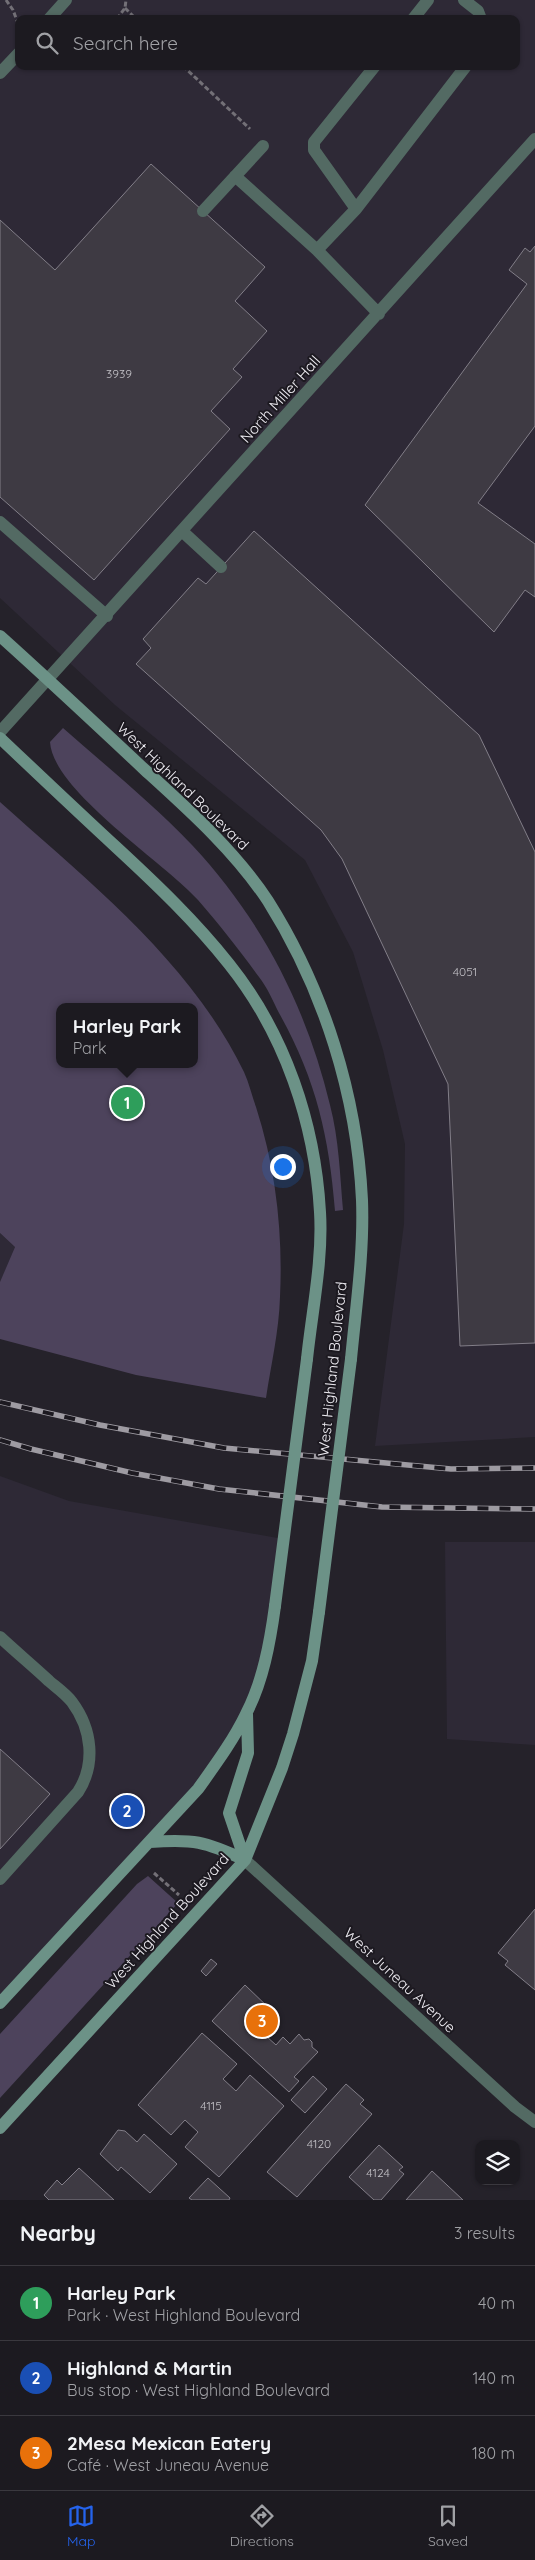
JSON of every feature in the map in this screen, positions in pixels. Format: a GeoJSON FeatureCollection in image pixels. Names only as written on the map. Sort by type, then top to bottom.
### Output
{"type":"FeatureCollection","features":[{"type":"Feature","properties":{"kind":"street"},"geometry":{"type":"LineString","coordinates":[[416,15],[428,0]]}},
{"type":"Feature","properties":{"kind":"street"},"geometry":{"type":"LineString","coordinates":[[464,0],[478,11],[479,15]]}},
{"type":"Feature","properties":{"kind":"street"},"geometry":{"type":"LineString","coordinates":[[52,15],[61,2]]}},
{"type":"Feature","properties":{"kind":"street"},"geometry":{"type":"LineString","coordinates":[[0,73],[15,57]]}},
{"type":"Feature","properties":{"kind":"street"},"geometry":{"type":"LineString","coordinates":[[356,209],[314,150],[314,142],[372,70]]}},
{"type":"Feature","properties":{"kind":"street"},"geometry":{"type":"LineString","coordinates":[[317,250],[356,209],[463,70]]}},
{"type":"Feature","properties":{"kind":"street","name":"North Miller Hall"},"geometry":{"type":"LineString","coordinates":[[0,732],[183,532],[535,139]]}},
{"type":"Feature","properties":{"kind":"street"},"geometry":{"type":"LineString","coordinates":[[203,211],[263,146]]}},
{"type":"Feature","properties":{"kind":"street"},"geometry":{"type":"LineString","coordinates":[[236,176],[317,250],[379,314]]}},
{"type":"Feature","properties":{"kind":"street"},"geometry":{"type":"LineString","coordinates":[[0,522],[107,616]]}},
{"type":"Feature","properties":{"kind":"street"},"geometry":{"type":"LineString","coordinates":[[183,532],[221,567]]}},
{"type":"Feature","properties":{"kind":"street","name":"West Highland Boulevard"},"geometry":{"type":"LineString","coordinates":[[0,636],[213,834],[267,900],[310,978],[341,1068],[358,1156],[362,1200],[362,1241],[351,1358],[319,1612],[312,1661],[282,1768],[245,1860],[0,2128]]}},
{"type":"Feature","properties":{"kind":"street","name":"West Highland Boulevard"},"geometry":{"type":"LineString","coordinates":[[0,738],[177,904],[206,935],[236,973],[274,1034],[290,1071],[301,1104],[317,1173],[320,1214],[319,1257],[275,1606],[263,1669],[247,1714],[225,1752],[198,1789],[0,2003]]}},
{"type":"Feature","properties":{"kind":"street"},"geometry":{"type":"LineString","coordinates":[[0,1637],[72,1701],[82,1719],[88,1740],[90,1757],[87,1777],[78,1792],[0,1878]]}},
{"type":"Feature","properties":{"kind":"street"},"geometry":{"type":"LineString","coordinates":[[245,1860],[229,1813],[248,1754],[247,1714]]}},
{"type":"Feature","properties":{"kind":"street"},"geometry":{"type":"LineString","coordinates":[[150,1842],[186,1840],[210,1844],[245,1860]]}},
{"type":"Feature","properties":{"kind":"street","name":"West Juneau Avenue"},"geometry":{"type":"LineString","coordinates":[[245,1860],[514,2107],[535,2122]]}},
{"type":"Feature","properties":{"kind":"path"},"geometry":{"type":"LineString","coordinates":[[120,15],[125,8],[126,0]]}},
{"type":"Feature","properties":{"kind":"path"},"geometry":{"type":"LineString","coordinates":[[7,1],[15,18]]}},
{"type":"Feature","properties":{"kind":"path"},"geometry":{"type":"LineString","coordinates":[[125,8],[132,15]]}},
{"type":"Feature","properties":{"kind":"path"},"geometry":{"type":"LineString","coordinates":[[187,70],[252,131]]}},
{"type":"Feature","properties":{"kind":"path"},"geometry":{"type":"LineString","coordinates":[[154,1873],[179,1894]]}},
{"type":"Feature","properties":{"kind":"shaded area"},"geometry":{"type":"Polygon","coordinates":[[[0,0],[535,0],[535,1437],[375,1446],[404,1224],[405,1144],[383,1050],[353,952],[305,860],[115,705],[0,598],[0,0]]]}},
{"type":"Feature","properties":{"kind":"shaded area"},"geometry":{"type":"Polygon","coordinates":[[[63,728],[177,829],[240,903],[260,934],[294,999],[320,1068],[335,1131],[343,1210],[335,1211],[329,1158],[319,1109],[303,1061],[262,981],[198,900],[89,804],[70,782],[56,761],[50,742],[63,728]]]}},
{"type":"Feature","properties":{"kind":"shaded area"},"geometry":{"type":"Polygon","coordinates":[[[0,802],[103,894],[167,959],[196,994],[222,1032],[244,1072],[269,1154],[279,1225],[281,1273],[279,1310],[266,1398],[136,1375],[0,1339],[0,1282],[15,1247],[0,1233],[0,802]]]}},
{"type":"Feature","properties":{"kind":"shaded area"},"geometry":{"type":"Polygon","coordinates":[[[0,1233],[15,1247],[0,1283],[0,1233]]]}},
{"type":"Feature","properties":{"kind":"shaded area"},"geometry":{"type":"Polygon","coordinates":[[[0,1476],[69,1501],[283,1539],[263,1669],[225,1752],[0,2003],[0,1476]]]}},
{"type":"Feature","properties":{"kind":"shaded area"},"geometry":{"type":"Polygon","coordinates":[[[445,1542],[535,1542],[535,1745],[447,1739],[445,1542]]]}},
{"type":"Feature","properties":{"kind":"shaded area"},"geometry":{"type":"Polygon","coordinates":[[[148,1876],[178,1903],[0,2098],[0,2034],[137,1884],[148,1876]]]}},
{"type":"Feature","properties":{"kind":"building"},"geometry":{"type":"Polygon","coordinates":[[[151,164],[265,267],[235,301],[267,331],[233,369],[242,377],[211,411],[230,429],[94,580],[0,497],[0,220],[55,270],[151,164]]]}},
{"type":"Feature","properties":{"kind":"building"},"geometry":{"type":"Polygon","coordinates":[[[535,246],[535,426],[478,503],[535,544],[535,597],[525,590],[494,632],[365,505],[527,284],[509,270],[525,248],[530,252],[535,246]]]}},
{"type":"Feature","properties":{"kind":"building"},"geometry":{"type":"Polygon","coordinates":[[[254,531],[479,735],[535,852],[535,1343],[460,1346],[448,1084],[342,859],[321,830],[136,664],[151,648],[143,639],[198,578],[206,584],[254,531]]]}},
{"type":"Feature","properties":{"kind":"building"},"geometry":{"type":"Polygon","coordinates":[[[0,1749],[50,1794],[0,1849],[0,1749]]]}},
{"type":"Feature","properties":{"kind":"building"},"geometry":{"type":"Polygon","coordinates":[[[535,1909],[535,1990],[505,1965],[508,1961],[498,1953],[535,1909]]]}},
{"type":"Feature","properties":{"kind":"building"},"geometry":{"type":"Polygon","coordinates":[[[211,1959],[217,1964],[206,1976],[201,1971],[211,1959]]]}},
{"type":"Feature","properties":{"kind":"building"},"geometry":{"type":"Polygon","coordinates":[[[245,1985],[271,2010],[256,2027],[276,2045],[283,2037],[290,2044],[299,2034],[304,2040],[309,2039],[312,2042],[312,2047],[318,2052],[294,2077],[299,2081],[289,2092],[212,2021],[245,1985]]]}},
{"type":"Feature","properties":{"kind":"building"},"geometry":{"type":"Polygon","coordinates":[[[202,2033],[237,2064],[223,2079],[236,2091],[250,2075],[284,2106],[219,2177],[185,2147],[198,2132],[185,2120],[171,2135],[138,2105],[202,2033]]]}},
{"type":"Feature","properties":{"kind":"building"},"geometry":{"type":"Polygon","coordinates":[[[313,2076],[327,2089],[305,2113],[291,2100],[313,2076]]]}},
{"type":"Feature","properties":{"kind":"building"},"geometry":{"type":"Polygon","coordinates":[[[346,2084],[364,2100],[360,2104],[372,2114],[297,2197],[267,2172],[346,2084]]]}},
{"type":"Feature","properties":{"kind":"building"},"geometry":{"type":"Polygon","coordinates":[[[118,2130],[125,2131],[137,2142],[144,2134],[177,2164],[150,2193],[121,2167],[118,2171],[100,2154],[118,2130]]]}},
{"type":"Feature","properties":{"kind":"building"},"geometry":{"type":"Polygon","coordinates":[[[379,2145],[403,2167],[399,2170],[404,2174],[381,2200],[374,2200],[349,2177],[379,2145]]]}},
{"type":"Feature","properties":{"kind":"building"},"geometry":{"type":"Polygon","coordinates":[[[79,2168],[114,2200],[49,2200],[44,2195],[57,2180],[62,2185],[79,2168]]]}},
{"type":"Feature","properties":{"kind":"building"},"geometry":{"type":"Polygon","coordinates":[[[432,2171],[463,2200],[406,2200],[432,2171]]]}},
{"type":"Feature","properties":{"kind":"building"},"geometry":{"type":"Polygon","coordinates":[[[208,2178],[230,2198],[229,2200],[192,2200],[189,2198],[208,2178]]]}},
{"type":"Feature","properties":{"kind":"railway"},"geometry":{"type":"LineString","coordinates":[[0,1402],[100,1425],[224,1448],[451,1469],[535,1468]]}},
{"type":"Feature","properties":{"kind":"railway"},"geometry":{"type":"LineString","coordinates":[[0,1440],[132,1473],[219,1489],[382,1507],[535,1509]]}},
{"type":"Feature","properties":{"kind":"place","name":"Harley Park"},"geometry":{"type":"Point","coordinates":[127,1103]}},
{"type":"Feature","properties":{"kind":"place","name":"Highland & Martin"},"geometry":{"type":"Point","coordinates":[127,1811]}},
{"type":"Feature","properties":{"kind":"place","name":"2Mesa Mexican Eatery"},"geometry":{"type":"Point","coordinates":[262,2021]}}]}
